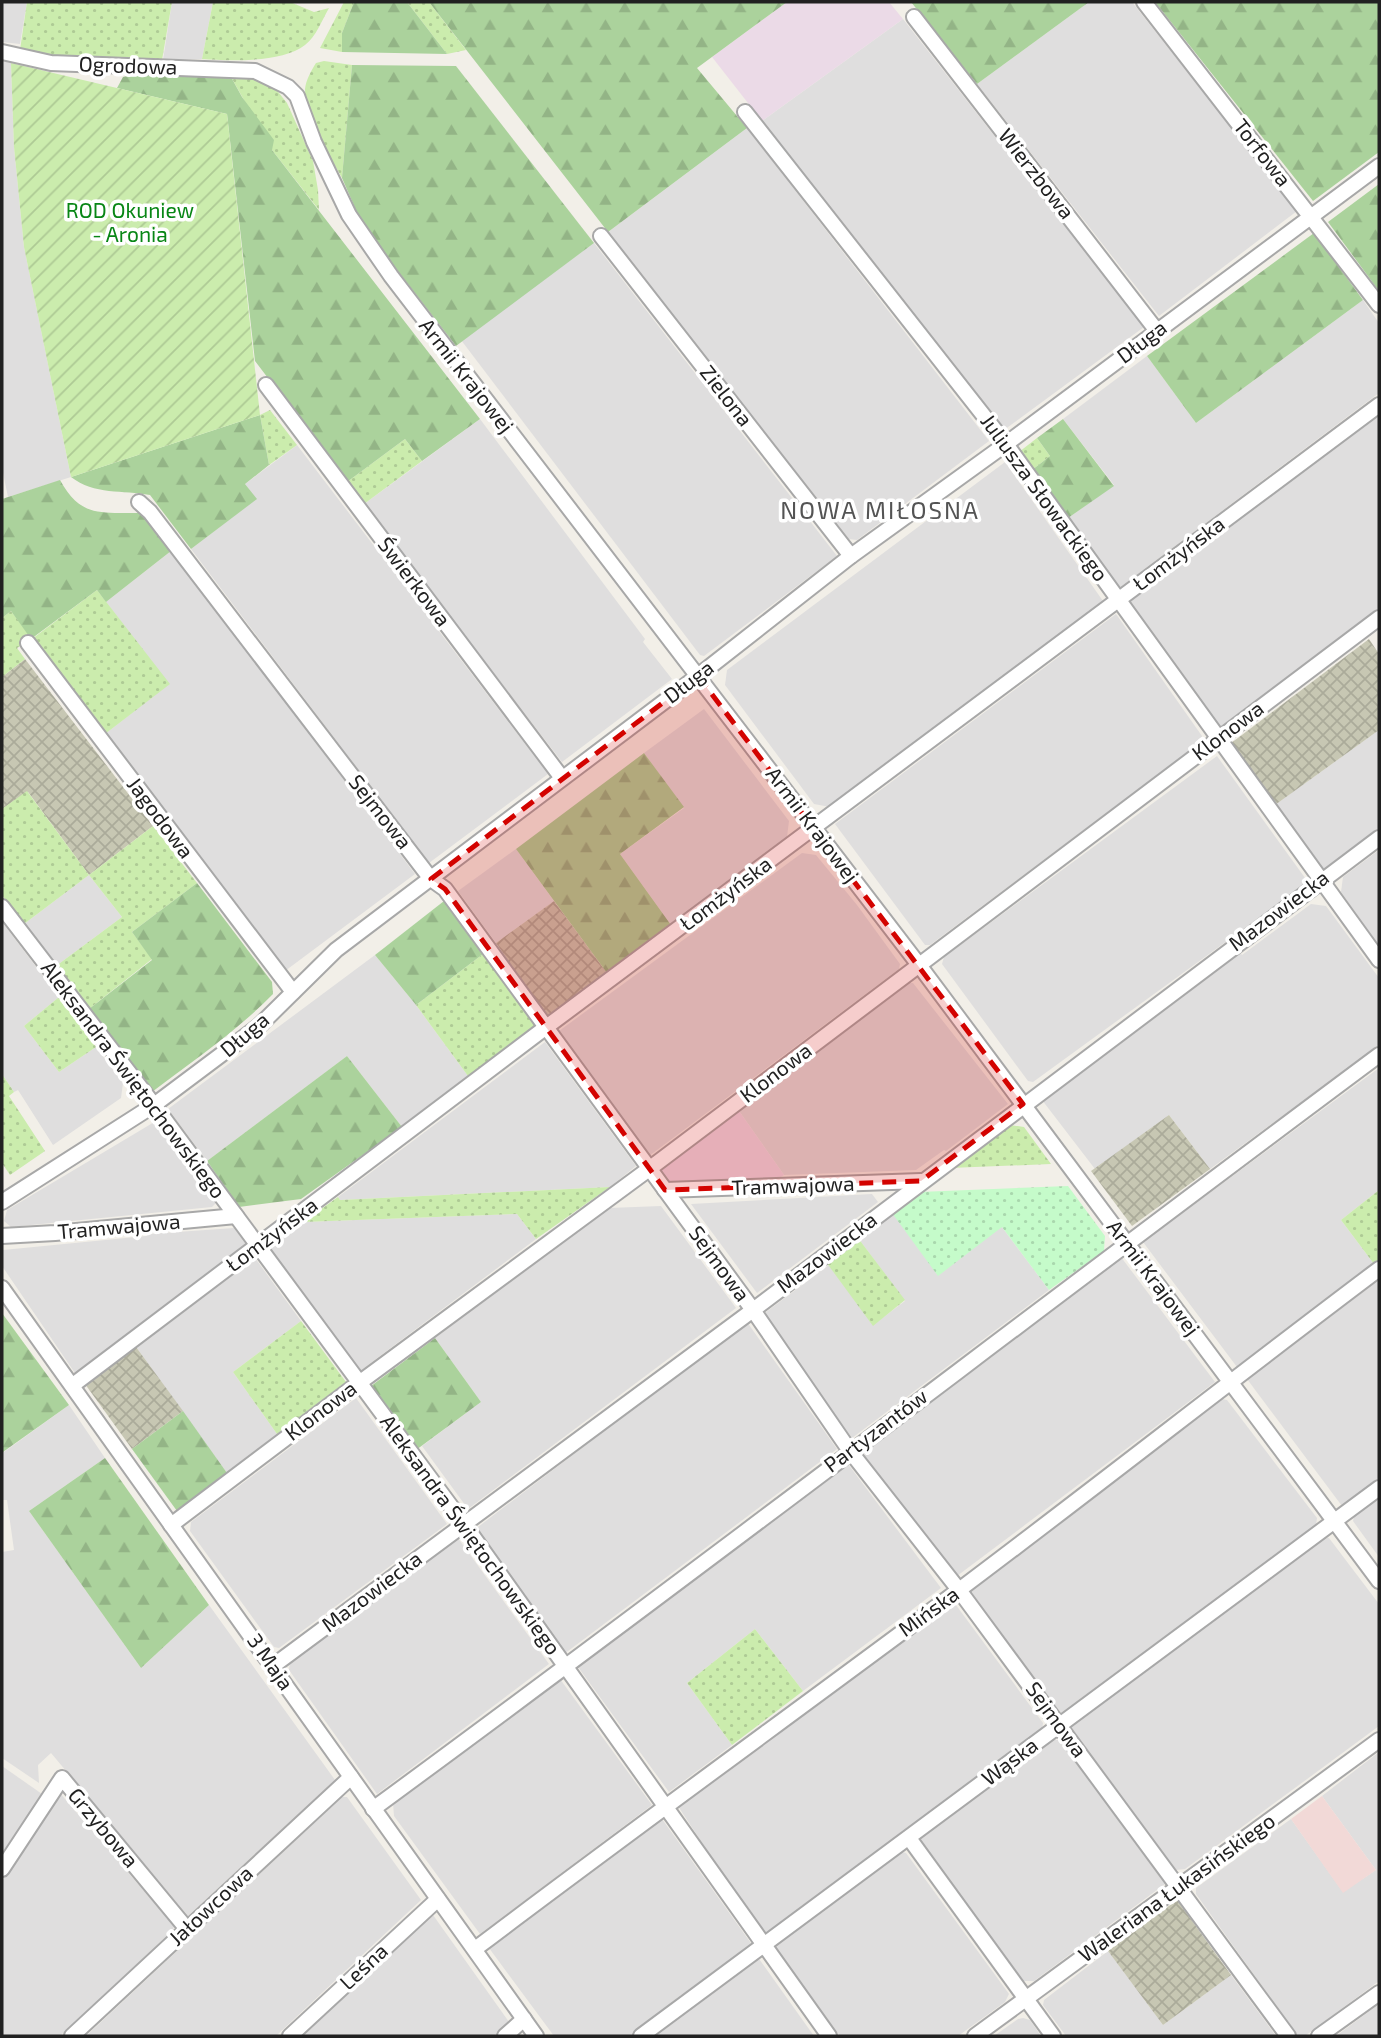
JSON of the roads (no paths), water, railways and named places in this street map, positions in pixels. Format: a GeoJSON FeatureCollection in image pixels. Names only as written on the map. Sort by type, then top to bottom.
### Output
{"type":"FeatureCollection","features":[{"type":"Feature","properties":{"kind":"street","name":"Torfowa"},"geometry":{"type":"LineString","coordinates":[[1144,2],[1379,305]]}},
{"type":"Feature","properties":{"kind":"street","name":"Wierzbowa"},"geometry":{"type":"LineString","coordinates":[[914,17],[1157,331]]}},
{"type":"Feature","properties":{"kind":"street","name":"Ogrodowa"},"geometry":{"type":"LineString","coordinates":[[2,52],[51,63],[255,71]]}},
{"type":"Feature","properties":{"kind":"street","name":"Armii Krajowej"},"geometry":{"type":"LineString","coordinates":[[255,71],[288,87],[297,96],[314,142],[349,215],[391,276],[919,965],[1379,1581]]}},
{"type":"Feature","properties":{"kind":"street","name":"Juliusza Słowackiego"},"geometry":{"type":"LineString","coordinates":[[744,113],[1006,444],[1379,960]]}},
{"type":"Feature","properties":{"kind":"street","name":"Długa"},"geometry":{"type":"LineString","coordinates":[[2,1202],[154,1105],[259,1026],[336,950],[698,676],[851,556],[1379,166]]}},
{"type":"Feature","properties":{"kind":"street","name":"Zielona"},"geometry":{"type":"LineString","coordinates":[[601,236],[851,556]]}},
{"type":"Feature","properties":{"kind":"street","name":"Świerkowa"},"geometry":{"type":"LineString","coordinates":[[266,385],[562,778]]}},
{"type":"Feature","properties":{"kind":"street","name":"Łomżyńska"},"geometry":{"type":"LineString","coordinates":[[73,1385],[545,1028],[1379,405]]}},
{"type":"Feature","properties":{"kind":"street","name":"Sejmowa"},"geometry":{"type":"LineString","coordinates":[[139,502],[150,512],[430,878],[446,889],[753,1310],[850,1451],[959,1590],[1288,2036]]}},
{"type":"Feature","properties":{"kind":"street","name":"Klonowa"},"geometry":{"type":"LineString","coordinates":[[172,1525],[1379,618]]}},
{"type":"Feature","properties":{"kind":"street","name":"Jagodowa"},"geometry":{"type":"LineString","coordinates":[[28,643],[293,992]]}},
{"type":"Feature","properties":{"kind":"street","name":"Mazowiecka"},"geometry":{"type":"LineString","coordinates":[[273,1666],[753,1310],[1379,838]]}},
{"type":"Feature","properties":{"kind":"street","name":"Aleksandra Świętochowskiego"},"geometry":{"type":"LineString","coordinates":[[2,907],[154,1105],[464,1524],[829,2036]]}},
{"type":"Feature","properties":{"kind":"street","name":"Partyzantów"},"geometry":{"type":"LineString","coordinates":[[373,1809],[566,1667],[1379,1055]]}},
{"type":"Feature","properties":{"kind":"street","name":"Tramwajowa"},"geometry":{"type":"LineString","coordinates":[[665,1190],[921,1181]]}},
{"type":"Feature","properties":{"kind":"street","name":"Tramwajowa"},"geometry":{"type":"LineString","coordinates":[[2,1236],[236,1216]]}},
{"type":"Feature","properties":{"kind":"street","name":"Mińska"},"geometry":{"type":"LineString","coordinates":[[475,1949],[665,1805],[959,1590],[1379,1269]]}},
{"type":"Feature","properties":{"kind":"street","name":"3 Maja"},"geometry":{"type":"LineString","coordinates":[[2,1288],[536,2036]]}},
{"type":"Feature","properties":{"kind":"street","name":"Wąska"},"geometry":{"type":"LineString","coordinates":[[641,2036],[1379,1488]]}},
{"type":"Feature","properties":{"kind":"street","name":"Waleriana Łukasińskiego"},"geometry":{"type":"LineString","coordinates":[[975,2036],[1379,1740]]}},
{"type":"Feature","properties":{"kind":"street","name":"Jałowcowa"},"geometry":{"type":"LineString","coordinates":[[72,2036],[351,1777]]}},
{"type":"Feature","properties":{"kind":"street","name":"Grzybowa"},"geometry":{"type":"LineString","coordinates":[[2,1869],[62,1778],[187,1929]]}},
{"type":"Feature","properties":{"kind":"street"},"geometry":{"type":"LineString","coordinates":[[909,1838],[1053,2036]]}},
{"type":"Feature","properties":{"kind":"street","name":"Leśna"},"geometry":{"type":"LineString","coordinates":[[290,2036],[438,1899]]}},
{"type":"Feature","properties":{"kind":"street"},"geometry":{"type":"LineString","coordinates":[[1319,2036],[1379,1993]]}},
{"type":"Feature","properties":{"kind":"street"},"geometry":{"type":"LineString","coordinates":[[505,2036],[524,2019]]}},
{"type":"Feature","properties":{"kind":"district","name":"NOWA MIŁOSNA"},"geometry":{"type":"Point","coordinates":[880,511]}},
{"type":"Feature","properties":{"kind":"park label","name":"ROD Okuniew - Aronia"},"geometry":{"type":"Point","coordinates":[130,223]}}]}
